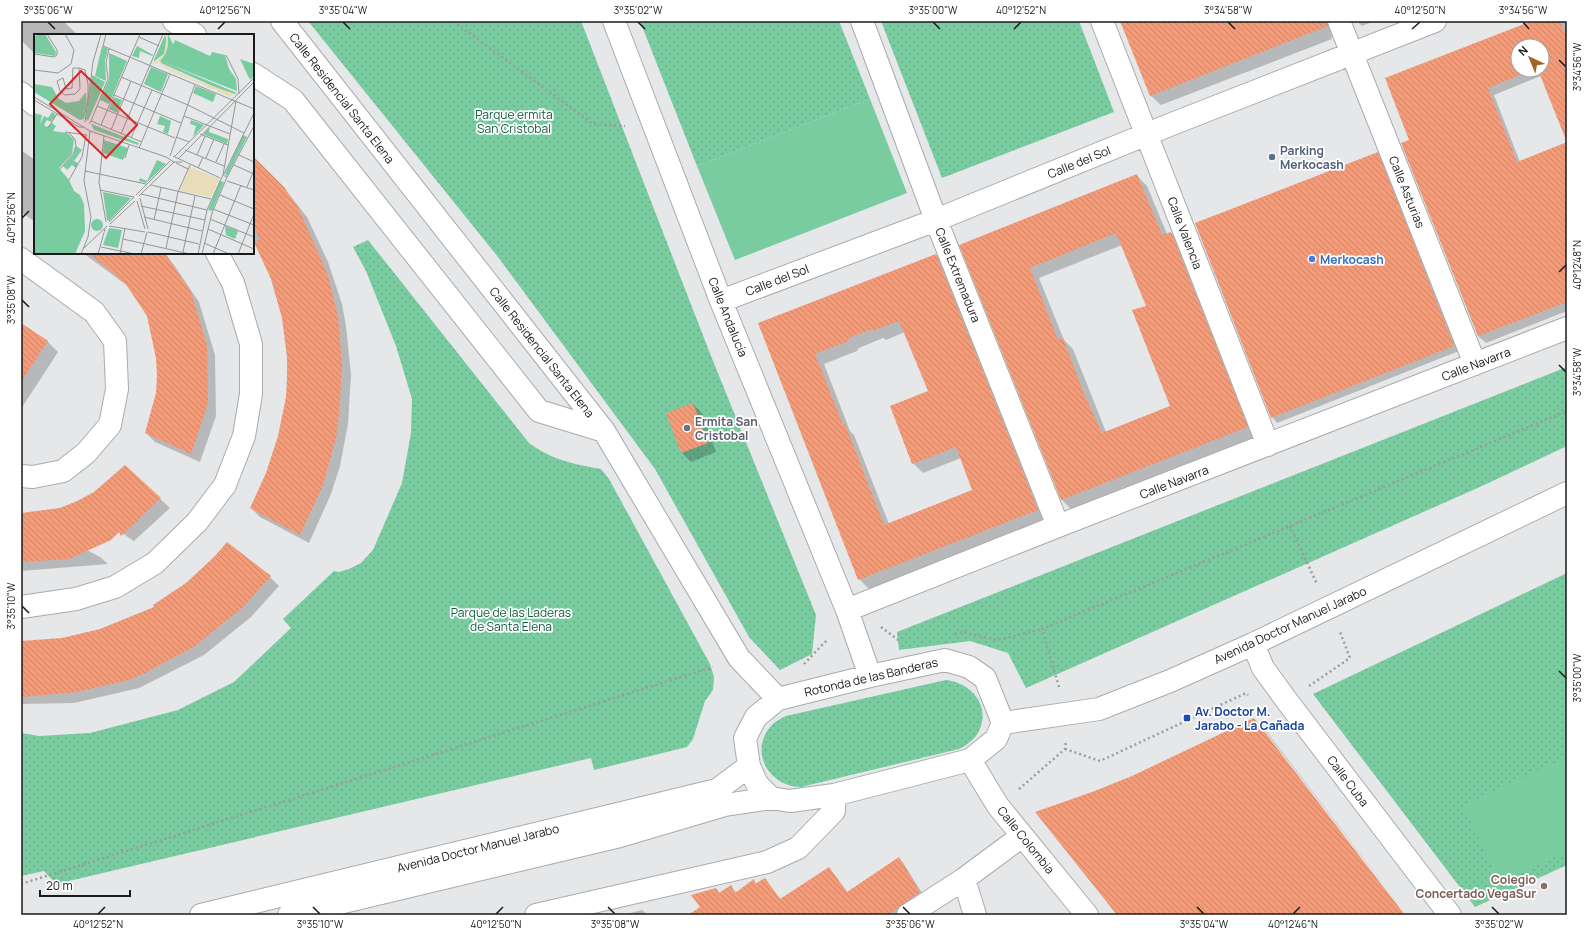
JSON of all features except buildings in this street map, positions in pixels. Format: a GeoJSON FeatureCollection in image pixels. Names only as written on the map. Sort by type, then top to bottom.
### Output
{"type":"FeatureCollection","features":[{"type":"Feature","properties":{"kind":"street"},"geometry":{"type":"LineString","coordinates":[[174,21],[194,34]]}},
{"type":"Feature","properties":{"kind":"street","name":"Calle Residencial Santa Elena"},"geometry":{"type":"LineString","coordinates":[[282,21],[604,431],[739,658],[778,700]]}},
{"type":"Feature","properties":{"kind":"street","name":"Calle Andalucía"},"geometry":{"type":"LineString","coordinates":[[614,21],[721,301],[847,610]]}},
{"type":"Feature","properties":{"kind":"street","name":"Calle Extremadura"},"geometry":{"type":"LineString","coordinates":[[862,21],[936,220],[1058,526]]}},
{"type":"Feature","properties":{"kind":"street","name":"Calle Valencia"},"geometry":{"type":"LineString","coordinates":[[1102,21],[1268,445]]}},
{"type":"Feature","properties":{"kind":"street","name":"Calle Asturias"},"geometry":{"type":"LineString","coordinates":[[1339,21],[1475,364]]}},
{"type":"Feature","properties":{"kind":"street","name":"Calle del Sol"},"geometry":{"type":"LineString","coordinates":[[721,301],[936,220],[1147,134],[1436,21]]}},
{"type":"Feature","properties":{"kind":"street"},"geometry":{"type":"LineString","coordinates":[[254,75],[293,100],[539,411],[604,431]]}},
{"type":"Feature","properties":{"kind":"street"},"geometry":{"type":"LineString","coordinates":[[21,94],[34,104]]}},
{"type":"Feature","properties":{"kind":"street"},"geometry":{"type":"LineString","coordinates":[[21,607],[76,599],[115,588],[155,563],[197,522],[225,485],[244,436],[251,394],[252,344],[234,283],[218,254]]}},
{"type":"Feature","properties":{"kind":"street"},"geometry":{"type":"LineString","coordinates":[[21,258],[94,312],[115,342],[117,389],[110,425],[86,453],[62,470],[33,477],[21,476]]}},
{"type":"Feature","properties":{"kind":"street","name":"Calle Navarra"},"geometry":{"type":"LineString","coordinates":[[847,610],[1058,526],[1567,328]]}},
{"type":"Feature","properties":{"kind":"street","name":"Avenida Doctor Manuel Jarabo"},"geometry":{"type":"LineString","coordinates":[[1003,723],[1099,709],[1170,681],[1253,644],[1567,493]]}},
{"type":"Feature","properties":{"kind":"street"},"geometry":{"type":"LineString","coordinates":[[847,610],[870,676]]}},
{"type":"Feature","properties":{"kind":"street","name":"Calle Cuba"},"geometry":{"type":"LineString","coordinates":[[1253,644],[1263,668],[1450,915]]}},
{"type":"Feature","properties":{"kind":"street","name":"Rotonda de las Banderas"},"geometry":{"type":"LineString","coordinates":[[771,798],[757,784],[749,766],[745,738],[756,717],[778,700],[870,676],[945,660],[969,667],[985,678],[1003,723]]}},
{"type":"Feature","properties":{"kind":"street"},"geometry":{"type":"LineString","coordinates":[[771,798],[790,801],[834,795],[970,760],[996,739],[1003,723]]}},
{"type":"Feature","properties":{"kind":"street","name":"Calle Colombia"},"geometry":{"type":"LineString","coordinates":[[970,760],[998,806],[1087,915]]}},
{"type":"Feature","properties":{"kind":"street","name":"Avenida Doctor Manuel Jarabo"},"geometry":{"type":"LineString","coordinates":[[201,915],[717,790],[749,766]]}},
{"type":"Feature","properties":{"kind":"street"},"geometry":{"type":"LineString","coordinates":[[536,915],[767,862],[798,848],[834,811],[834,795]]}},
{"type":"Feature","properties":{"kind":"street","name":"Avenida Doctor Manuel Jarabo"},"geometry":{"type":"LineString","coordinates":[[289,915],[620,836],[724,805],[771,798]]}},
{"type":"Feature","properties":{"kind":"street"},"geometry":{"type":"LineString","coordinates":[[908,915],[964,879],[1022,836]]}},
{"type":"Feature","properties":{"kind":"street"},"geometry":{"type":"LineString","coordinates":[[964,879],[975,915]]}},
{"type":"Feature","properties":{"kind":"path"},"geometry":{"type":"LineString","coordinates":[[453,21],[593,124],[655,127]]}},
{"type":"Feature","properties":{"kind":"path"},"geometry":{"type":"LineString","coordinates":[[998,806],[1065,749],[1068,714],[1042,629],[1567,412]]}},
{"type":"Feature","properties":{"kind":"path"},"geometry":{"type":"LineString","coordinates":[[21,884],[739,658]]}},
{"type":"Feature","properties":{"kind":"green space","name":"Parque ermita San Cristobal"},"geometry":{"type":"Polygon","coordinates":[[[308,21],[581,21],[711,356],[816,615],[812,654],[780,670],[749,637],[655,469],[498,257],[308,21]]]}},
{"type":"Feature","properties":{"kind":"green space"},"geometry":{"type":"Polygon","coordinates":[[[640,21],[839,21],[870,99],[697,166],[640,21]]]}},
{"type":"Feature","properties":{"kind":"green space"},"geometry":{"type":"Polygon","coordinates":[[[881,21],[1079,21],[1114,112],[942,178],[881,21]]]}},
{"type":"Feature","properties":{"kind":"green space"},"geometry":{"type":"Polygon","coordinates":[[[870,99],[907,193],[735,260],[697,166],[870,99]]]}},
{"type":"Feature","properties":{"kind":"green space","name":"Parque de las Laderas de Santa Elena"},"geometry":{"type":"Polygon","coordinates":[[[368,240],[529,443],[546,454],[581,465],[601,469],[609,479],[710,664],[714,677],[713,690],[705,701],[693,739],[687,747],[594,770],[591,758],[56,884],[44,871],[21,876],[21,733],[39,736],[90,733],[178,710],[234,682],[291,628],[283,619],[334,571],[339,572],[361,563],[373,550],[402,483],[411,433],[412,399],[396,346],[366,271],[353,247],[368,240]]]}},
{"type":"Feature","properties":{"kind":"green space"},"geometry":{"type":"Polygon","coordinates":[[[1567,367],[1567,446],[1482,486],[1026,688],[1008,653],[970,641],[899,650],[897,632],[1567,367]]]}},
{"type":"Feature","properties":{"kind":"green space"},"geometry":{"type":"Polygon","coordinates":[[[1567,573],[1567,865],[1475,907],[1313,694],[1567,573]]]}},
{"type":"Feature","properties":{"kind":"green space"},"geometry":{"type":"Polygon","coordinates":[[[946,680],[955,682],[971,691],[980,704],[982,712],[982,721],[979,731],[970,742],[959,749],[801,787],[780,781],[772,775],[766,767],[762,757],[764,737],[772,725],[786,716],[946,680]]]}},
{"type":"Feature","properties":{"kind":"green space"},"geometry":{"type":"Polygon","coordinates":[[[1567,757],[1567,852],[1499,883],[1463,805],[1567,757]]]}},
{"type":"Feature","properties":{"kind":"place","name":"Parking Merkocash"},"geometry":{"type":"Point","coordinates":[1272,157]}},
{"type":"Feature","properties":{"kind":"place","name":"Merkocash"},"geometry":{"type":"Point","coordinates":[1312,259]}},
{"type":"Feature","properties":{"kind":"place","name":"Ermita San Cristobal"},"geometry":{"type":"Point","coordinates":[687,428]}},
{"type":"Feature","properties":{"kind":"place","name":"Av. Doctor M. Jarabo - La Cañada"},"geometry":{"type":"Point","coordinates":[1187,718]}},
{"type":"Feature","properties":{"kind":"place","name":"Colegio Concertado VegaSur"},"geometry":{"type":"Point","coordinates":[1544,886]}}]}
